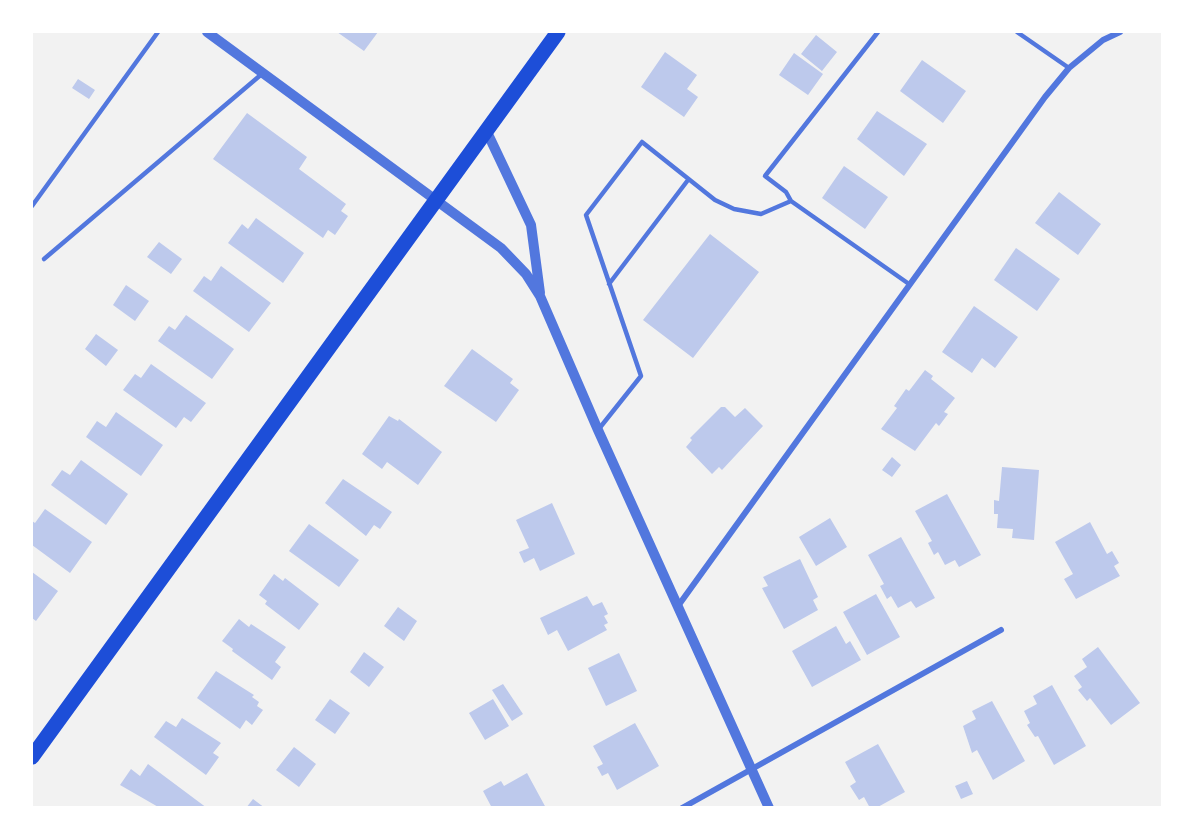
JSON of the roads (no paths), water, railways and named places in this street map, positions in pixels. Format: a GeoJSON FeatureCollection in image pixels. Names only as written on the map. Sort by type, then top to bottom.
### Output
{"type":"FeatureCollection","features":[{"type":"Feature","properties":{"kind":"main road"},"geometry":{"type":"LineString","coordinates":[[32,757],[558,32]]}},
{"type":"Feature","properties":{"kind":"street"},"geometry":{"type":"LineString","coordinates":[[207,32],[515,260],[540,296],[598,430],[769,807]]}},
{"type":"Feature","properties":{"kind":"street"},"geometry":{"type":"LineString","coordinates":[[677,606],[1069,68],[1103,40],[1120,32]]}},
{"type":"Feature","properties":{"kind":"street"},"geometry":{"type":"LineString","coordinates":[[486,130],[531,225],[540,296]]}},
{"type":"Feature","properties":{"kind":"street"},"geometry":{"type":"LineString","coordinates":[[682,807],[1001,630]]}},
{"type":"Feature","properties":{"kind":"lane"},"geometry":{"type":"LineString","coordinates":[[32,206],[158,32]]}},
{"type":"Feature","properties":{"kind":"lane"},"geometry":{"type":"LineString","coordinates":[[878,32],[765,176],[786,192],[790,201],[909,285]]}},
{"type":"Feature","properties":{"kind":"lane"},"geometry":{"type":"LineString","coordinates":[[1017,32],[1069,68]]}},
{"type":"Feature","properties":{"kind":"lane"},"geometry":{"type":"LineString","coordinates":[[44,259],[263,73]]}},
{"type":"Feature","properties":{"kind":"lane"},"geometry":{"type":"LineString","coordinates":[[598,430],[641,376],[586,215],[642,142],[715,200],[734,209],[761,214],[790,201]]}},
{"type":"Feature","properties":{"kind":"lane"},"geometry":{"type":"LineString","coordinates":[[609,284],[688,180]]}}]}
